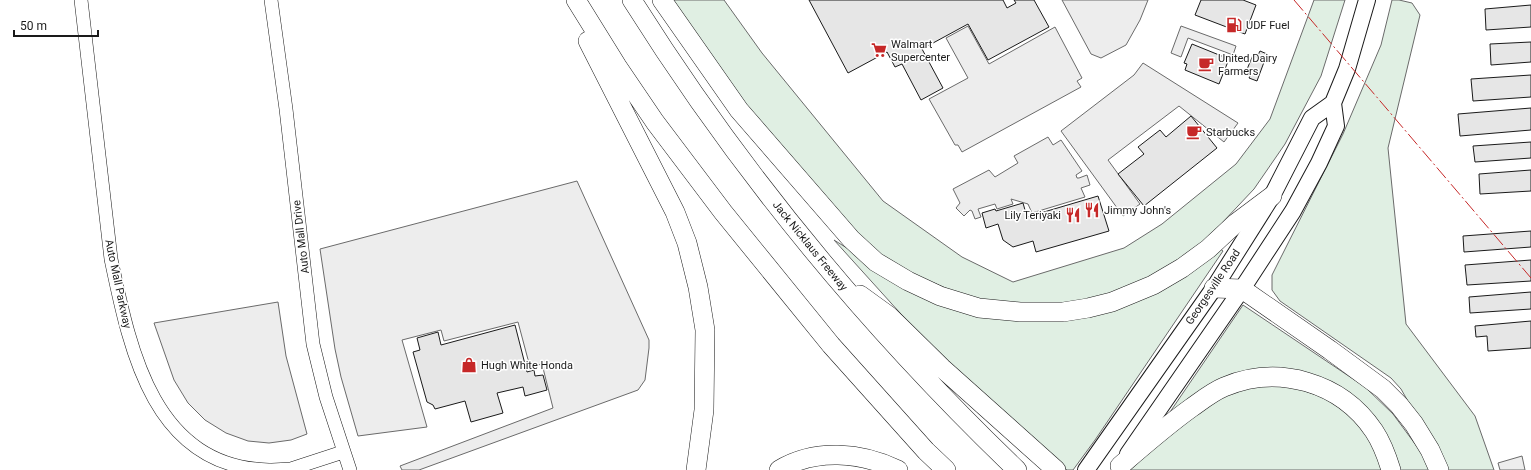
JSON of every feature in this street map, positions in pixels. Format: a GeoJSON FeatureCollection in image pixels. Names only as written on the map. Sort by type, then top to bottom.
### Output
{"type":"FeatureCollection","features":[{"type":"Feature","properties":{"kind":"highway"},"geometry":{"type":"LineString","coordinates":[[568,0],[675,212],[687,242],[698,287],[705,330],[704,410],[696,470]]}},
{"type":"Feature","properties":{"kind":"highway"},"geometry":{"type":"LineString","coordinates":[[576,0],[634,91],[731,222],[831,345],[926,451],[946,470]]}},
{"type":"Feature","properties":{"kind":"highway","name":"Jack Nicklaus Freeway"},"geometry":{"type":"LineString","coordinates":[[632,0],[690,88],[749,169],[834,277],[906,358],[964,420],[1016,470]]}},
{"type":"Feature","properties":{"kind":"highway"},"geometry":{"type":"LineString","coordinates":[[662,0],[739,110],[851,239],[876,262],[940,296],[979,308],[1020,312],[1063,312],[1112,302],[1153,284],[1182,268],[1208,249],[1236,223],[1272,196]]}},
{"type":"Feature","properties":{"kind":"highway"},"geometry":{"type":"LineString","coordinates":[[834,277],[889,316],[942,368],[1056,470]]}},
{"type":"Feature","properties":{"kind":"highway"},"geometry":{"type":"LineString","coordinates":[[1214,288],[1242,289],[1383,389],[1399,405],[1414,424],[1430,450],[1439,470]]}},
{"type":"Feature","properties":{"kind":"highway"},"geometry":{"type":"LineString","coordinates":[[1118,468],[1164,428],[1212,393],[1231,384],[1257,378],[1292,377],[1310,381],[1344,400],[1360,413],[1374,431],[1384,450],[1391,470]]}},
{"type":"Feature","properties":{"kind":"highway"},"geometry":{"type":"LineString","coordinates":[[779,470],[799,461],[818,456],[835,454],[875,461],[898,470]]}},
{"type":"Feature","properties":{"kind":"main road"},"geometry":{"type":"LineString","coordinates":[[1118,468],[1242,289],[1293,211],[1319,163],[1336,126],[1333,103],[1347,69],[1367,0]]}},
{"type":"Feature","properties":{"kind":"main road","name":"Georgesville Road"},"geometry":{"type":"LineString","coordinates":[[1086,470],[1214,288],[1272,196],[1312,118],[1333,103]]}},
{"type":"Feature","properties":{"kind":"street","name":"Auto Mall Parkway"},"geometry":{"type":"LineString","coordinates":[[81,0],[111,259],[119,299],[130,340],[145,380],[168,421],[186,441],[197,449],[212,458],[230,464],[251,470],[269,470]]}},
{"type":"Feature","properties":{"kind":"street","name":"Auto Mall Drive"},"geometry":{"type":"LineString","coordinates":[[272,0],[313,344],[326,397],[350,470]]}},
{"type":"Feature","properties":{"kind":"street"},"geometry":{"type":"LineString","coordinates":[[272,470],[291,469],[343,452]]}},
{"type":"Feature","properties":{"kind":"green space"},"geometry":{"type":"Polygon","coordinates":[[[670,0],[724,0],[762,53],[883,201],[962,257],[1013,282],[1124,248],[1162,224],[1236,164],[1270,119],[1314,0],[1345,0],[1321,76],[1285,144],[1254,189],[1221,224],[1198,246],[1170,266],[1135,285],[1106,296],[1069,304],[1028,307],[976,301],[896,267],[862,242],[763,128],[670,0]]]}},
{"type":"Feature","properties":{"kind":"green space"},"geometry":{"type":"Polygon","coordinates":[[[1392,0],[1412,3],[1420,15],[1388,148],[1406,324],[1475,416],[1494,470],[1447,470],[1401,389],[1391,378],[1280,301],[1272,290],[1272,275],[1343,134],[1381,45],[1392,0]]]}},
{"type":"Feature","properties":{"kind":"green space"},"geometry":{"type":"Polygon","coordinates":[[[834,240],[924,296],[1081,315],[1219,248],[1223,251],[1095,440],[1073,470],[1067,470],[929,345],[834,240]]]}},
{"type":"Feature","properties":{"kind":"green space"},"geometry":{"type":"Polygon","coordinates":[[[1243,305],[1365,387],[1393,414],[1421,452],[1431,470],[1396,470],[1369,415],[1275,370],[1170,412],[1243,305]]]}},
{"type":"Feature","properties":{"kind":"green space"},"geometry":{"type":"Polygon","coordinates":[[[1268,384],[1294,387],[1325,398],[1350,415],[1371,440],[1382,470],[1130,470],[1193,412],[1223,394],[1268,384]]]}},
{"type":"Feature","properties":{"kind":"shaded area"},"geometry":{"type":"Polygon","coordinates":[[[1062,0],[1148,0],[1140,20],[1126,45],[1101,58],[1091,54],[1062,0]]]}},
{"type":"Feature","properties":{"kind":"shaded area"},"geometry":{"type":"Polygon","coordinates":[[[968,26],[989,64],[1055,27],[1082,78],[1077,81],[1081,87],[962,152],[958,145],[955,145],[929,99],[968,78],[946,38],[968,26]]]}},
{"type":"Feature","properties":{"kind":"shaded area"},"geometry":{"type":"Polygon","coordinates":[[[1181,26],[1236,46],[1233,55],[1188,38],[1181,57],[1171,53],[1181,26]]]}},
{"type":"Feature","properties":{"kind":"shaded area"},"geometry":{"type":"Polygon","coordinates":[[[1143,63],[1238,123],[1224,142],[1179,106],[1108,160],[1140,204],[1123,216],[1061,131],[1134,75],[1143,63]]]}},
{"type":"Feature","properties":{"kind":"shaded area"},"geometry":{"type":"Polygon","coordinates":[[[1048,137],[1053,145],[1061,140],[1082,171],[1076,175],[1077,178],[1087,175],[1090,185],[1081,188],[1085,197],[1032,213],[1028,204],[1011,199],[1013,204],[997,209],[995,204],[978,209],[981,217],[975,219],[972,211],[970,210],[964,216],[956,208],[960,203],[953,189],[989,170],[995,177],[1018,163],[1014,156],[1048,137]]]}},
{"type":"Feature","properties":{"kind":"shaded area"},"geometry":{"type":"Polygon","coordinates":[[[577,181],[649,340],[645,380],[638,390],[419,470],[402,470],[400,466],[553,408],[542,364],[530,367],[518,322],[444,341],[441,330],[402,340],[427,427],[358,436],[341,377],[335,349],[320,249],[577,181]]]}},
{"type":"Feature","properties":{"kind":"shaded area"},"geometry":{"type":"Polygon","coordinates":[[[278,302],[286,356],[307,434],[291,440],[269,443],[248,441],[226,433],[205,420],[188,403],[174,380],[154,323],[278,302]]]}},
{"type":"Feature","properties":{"kind":"shaded area"},"geometry":{"type":"Polygon","coordinates":[[[1522,456],[1525,470],[1500,470],[1498,463],[1522,456]]]}},
{"type":"Feature","properties":{"kind":"building","name":"Walmart Supercenter"},"geometry":{"type":"Polygon","coordinates":[[[809,0],[1003,0],[1007,8],[1016,3],[1014,0],[1034,0],[1049,27],[988,60],[968,24],[922,49],[943,88],[921,100],[902,64],[895,67],[887,52],[848,73],[809,0]]]}},
{"type":"Feature","properties":{"kind":"building","name":"UDF Fuel"},"geometry":{"type":"Polygon","coordinates":[[[1201,0],[1243,0],[1256,5],[1245,34],[1195,15],[1201,0]]]}},
{"type":"Feature","properties":{"kind":"building"},"geometry":{"type":"Polygon","coordinates":[[[1531,5],[1531,27],[1486,30],[1485,9],[1531,5]]]}},
{"type":"Feature","properties":{"kind":"building"},"geometry":{"type":"Polygon","coordinates":[[[1531,42],[1531,62],[1491,65],[1490,44],[1531,42]]]}},
{"type":"Feature","properties":{"kind":"building","name":"United Dairy Farmers"},"geometry":{"type":"Polygon","coordinates":[[[1192,44],[1229,59],[1219,84],[1185,70],[1187,64],[1184,63],[1192,44]]]}},
{"type":"Feature","properties":{"kind":"building"},"geometry":{"type":"Polygon","coordinates":[[[1260,51],[1267,54],[1257,81],[1249,78],[1250,76],[1245,74],[1253,55],[1257,57],[1260,51]]]}},
{"type":"Feature","properties":{"kind":"building"},"geometry":{"type":"Polygon","coordinates":[[[1531,75],[1531,97],[1473,101],[1471,79],[1531,75]]]}},
{"type":"Feature","properties":{"kind":"building"},"geometry":{"type":"Polygon","coordinates":[[[1531,108],[1531,130],[1460,136],[1458,114],[1531,108]]]}},
{"type":"Feature","properties":{"kind":"building"},"geometry":{"type":"Polygon","coordinates":[[[1191,116],[1217,148],[1144,206],[1118,174],[1144,154],[1138,147],[1160,130],[1166,137],[1191,116]]]}},
{"type":"Feature","properties":{"kind":"building"},"geometry":{"type":"Polygon","coordinates":[[[1531,142],[1531,158],[1475,162],[1473,146],[1531,142]]]}},
{"type":"Feature","properties":{"kind":"building"},"geometry":{"type":"Polygon","coordinates":[[[1531,170],[1531,191],[1480,194],[1479,174],[1531,170]]]}},
{"type":"Feature","properties":{"kind":"building"},"geometry":{"type":"Polygon","coordinates":[[[1098,196],[1109,231],[1036,252],[1033,241],[1013,247],[1003,240],[998,224],[986,228],[982,213],[995,209],[996,211],[1023,203],[1027,217],[1098,196]]]}},
{"type":"Feature","properties":{"kind":"building"},"geometry":{"type":"Polygon","coordinates":[[[1531,231],[1531,247],[1464,252],[1463,236],[1531,231]]]}},
{"type":"Feature","properties":{"kind":"building"},"geometry":{"type":"Polygon","coordinates":[[[1531,260],[1531,281],[1467,285],[1465,265],[1531,260]]]}},
{"type":"Feature","properties":{"kind":"building"},"geometry":{"type":"Polygon","coordinates":[[[1531,292],[1531,309],[1470,313],[1469,297],[1531,292]]]}},
{"type":"Feature","properties":{"kind":"building"},"geometry":{"type":"Polygon","coordinates":[[[1531,321],[1531,348],[1488,351],[1487,336],[1476,337],[1475,326],[1531,321]]]}},
{"type":"Feature","properties":{"kind":"building"},"geometry":{"type":"Polygon","coordinates":[[[515,325],[527,372],[534,370],[535,376],[543,375],[547,390],[525,396],[523,387],[497,393],[503,413],[471,422],[465,401],[435,409],[433,405],[427,402],[413,352],[420,350],[417,338],[438,332],[441,345],[515,325]]]}},
{"type":"Feature","properties":{"kind":"power"},"geometry":{"type":"LineString","coordinates":[[1294,0],[1531,278]]}},
{"type":"Feature","properties":{"kind":"place","name":"UDF Fuel"},"geometry":{"type":"Point","coordinates":[1234,25]}},
{"type":"Feature","properties":{"kind":"place","name":"Walmart Supercenter"},"geometry":{"type":"Point","coordinates":[879,50]}},
{"type":"Feature","properties":{"kind":"place","name":"United Dairy Farmers"},"geometry":{"type":"Point","coordinates":[1206,64]}},
{"type":"Feature","properties":{"kind":"place","name":"Starbucks"},"geometry":{"type":"Point","coordinates":[1194,132]}},
{"type":"Feature","properties":{"kind":"place","name":"Jimmy John's"},"geometry":{"type":"Point","coordinates":[1092,210]}},
{"type":"Feature","properties":{"kind":"place","name":"Lily Teriyaki"},"geometry":{"type":"Point","coordinates":[1073,215]}},
{"type":"Feature","properties":{"kind":"place","name":"Hugh White Honda"},"geometry":{"type":"Point","coordinates":[469,365]}}]}
